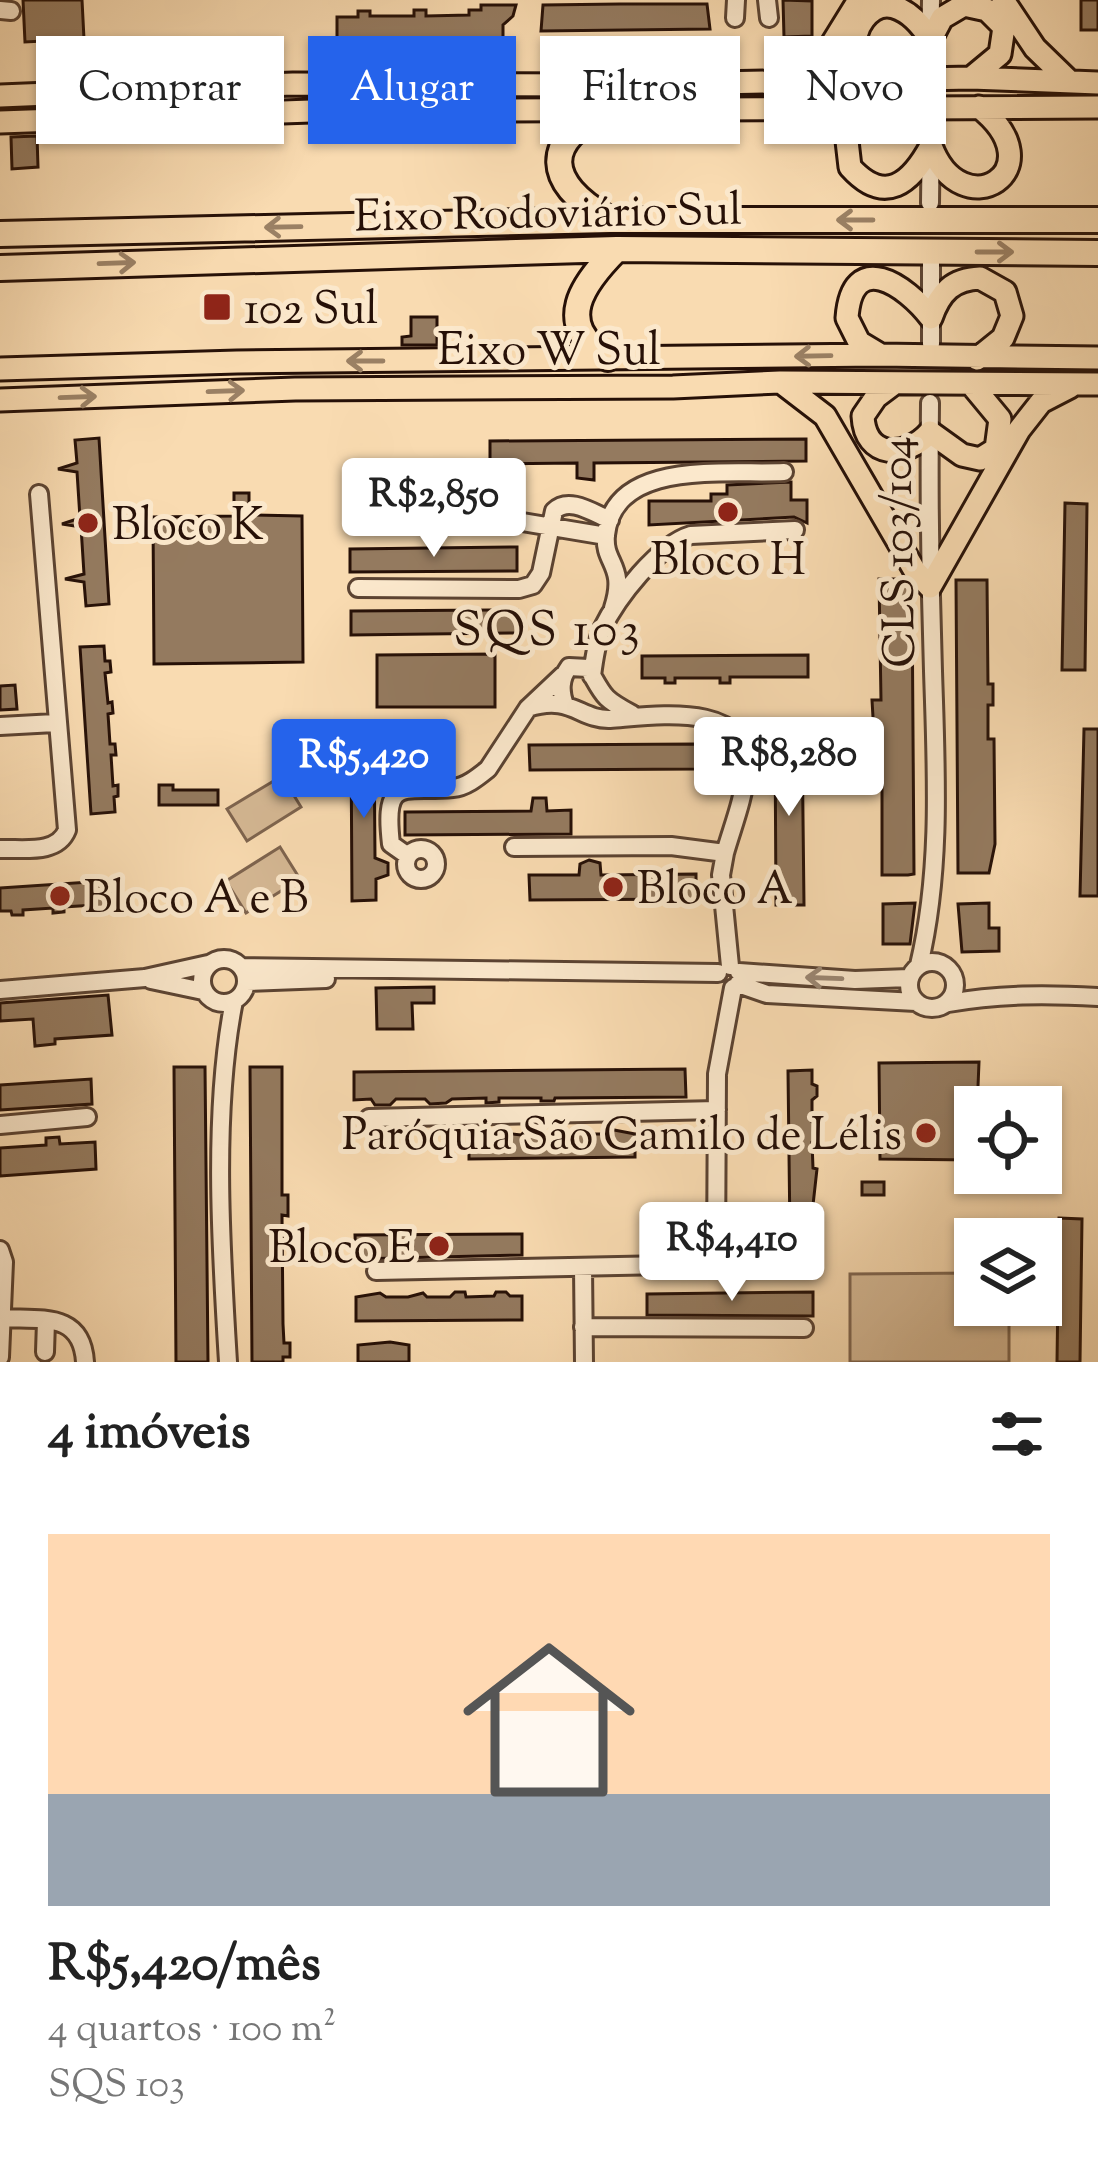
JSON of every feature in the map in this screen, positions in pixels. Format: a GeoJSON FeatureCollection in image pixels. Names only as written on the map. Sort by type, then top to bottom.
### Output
{"type":"FeatureCollection","features":[{"type":"Feature","properties":{"kind":"highway"},"geometry":{"type":"LineString","coordinates":[[563,144],[559,170],[571,192],[610,220]]}},
{"type":"Feature","properties":{"kind":"highway","name":"Eixo Rodoviário Sul"},"geometry":{"type":"LineString","coordinates":[[0,234],[610,220],[1098,220]]}},
{"type":"Feature","properties":{"kind":"highway"},"geometry":{"type":"LineString","coordinates":[[608,358],[583,331],[578,297],[616,249]]}},
{"type":"Feature","properties":{"kind":"highway","name":"Eixo Rodoviário Sul"},"geometry":{"type":"LineString","coordinates":[[0,268],[616,249],[1098,253]]}},
{"type":"Feature","properties":{"kind":"main road"},"geometry":{"type":"LineString","coordinates":[[838,36],[860,0]]}},
{"type":"Feature","properties":{"kind":"main road"},"geometry":{"type":"LineString","coordinates":[[1003,0],[1035,48],[1070,82]]}},
{"type":"Feature","properties":{"kind":"main road"},"geometry":{"type":"LineString","coordinates":[[935,36],[942,18],[964,4],[987,10],[998,19],[1004,27],[1000,54],[971,78]]}},
{"type":"Feature","properties":{"kind":"main road"},"geometry":{"type":"LineString","coordinates":[[857,36],[870,12],[885,5],[918,21],[924,36]]}},
{"type":"Feature","properties":{"kind":"main road"},"geometry":{"type":"LineString","coordinates":[[946,78],[1098,83]]}},
{"type":"Feature","properties":{"kind":"main road"},"geometry":{"type":"LineString","coordinates":[[0,97],[310,84],[764,83]]}},
{"type":"Feature","properties":{"kind":"main road"},"geometry":{"type":"LineString","coordinates":[[933,144],[936,160],[955,181],[983,188],[1000,181],[1012,151],[997,122],[979,107]]}},
{"type":"Feature","properties":{"kind":"main road"},"geometry":{"type":"LineString","coordinates":[[946,108],[1098,107]]}},
{"type":"Feature","properties":{"kind":"main road"},"geometry":{"type":"LineString","coordinates":[[0,122],[311,111],[540,110]]}},
{"type":"Feature","properties":{"kind":"main road"},"geometry":{"type":"LineString","coordinates":[[847,144],[850,167],[870,184],[893,187],[917,171],[927,144]]}},
{"type":"Feature","properties":{"kind":"main road"},"geometry":{"type":"LineString","coordinates":[[879,355],[860,342],[847,318],[852,292],[862,284],[888,279],[911,292],[931,317],[944,292],[966,279],[980,278],[1005,292],[1012,316],[1003,338],[977,359]]}},
{"type":"Feature","properties":{"kind":"main road","name":"Eixo W Sul"},"geometry":{"type":"LineString","coordinates":[[0,369],[879,355],[1098,358]]}},
{"type":"Feature","properties":{"kind":"main road"},"geometry":{"type":"LineString","coordinates":[[780,382],[825,416],[915,571],[930,586],[1019,430],[1041,402],[1087,384]]}},
{"type":"Feature","properties":{"kind":"main road"},"geometry":{"type":"LineString","coordinates":[[892,385],[863,416],[870,439],[882,448],[902,452],[918,446],[930,432],[971,459],[989,456],[996,449],[1000,419],[970,384]]}},
{"type":"Feature","properties":{"kind":"main road","name":"Eixo W Sul"},"geometry":{"type":"LineString","coordinates":[[0,400],[296,388],[1087,384]]}},
{"type":"Feature","properties":{"kind":"street"},"geometry":{"type":"LineString","coordinates":[[930,36],[931,0]]}},
{"type":"Feature","properties":{"kind":"street"},"geometry":{"type":"LineString","coordinates":[[930,203],[931,144]]}},
{"type":"Feature","properties":{"kind":"street"},"geometry":{"type":"LineString","coordinates":[[931,262],[931,344]]}},
{"type":"Feature","properties":{"kind":"street","name":"CLS 103/104"},"geometry":{"type":"LineString","coordinates":[[914,971],[931,916],[936,774],[930,403]]}},
{"type":"Feature","properties":{"kind":"street"},"geometry":{"type":"LineString","coordinates":[[408,856],[391,844],[387,815],[397,794],[409,786],[458,789],[488,769],[528,708],[600,634],[620,589],[607,548],[608,528],[629,489],[657,478],[784,472]]}},
{"type":"Feature","properties":{"kind":"street"},"geometry":{"type":"LineString","coordinates":[[464,475],[468,508],[491,519],[608,528]]}},
{"type":"Feature","properties":{"kind":"street"},"geometry":{"type":"LineString","coordinates":[[0,849],[52,847],[63,841],[67,830],[38,494]]}},
{"type":"Feature","properties":{"kind":"street"},"geometry":{"type":"LineString","coordinates":[[358,588],[519,589],[533,585],[541,573],[550,526]]}},
{"type":"Feature","properties":{"kind":"street"},"geometry":{"type":"LineString","coordinates":[[613,608],[675,540],[691,535],[795,530]]}},
{"type":"Feature","properties":{"kind":"street"},"geometry":{"type":"LineString","coordinates":[[618,571],[643,574]]}},
{"type":"Feature","properties":{"kind":"street"},"geometry":{"type":"LineString","coordinates":[[573,707],[594,681],[600,634]]}},
{"type":"Feature","properties":{"kind":"street"},"geometry":{"type":"LineString","coordinates":[[566,671],[588,668],[609,701],[633,715]]}},
{"type":"Feature","properties":{"kind":"street"},"geometry":{"type":"LineString","coordinates":[[566,671],[560,692],[573,707]]}},
{"type":"Feature","properties":{"kind":"street"},"geometry":{"type":"LineString","coordinates":[[376,1271],[716,1264],[717,1074],[727,978],[721,875],[745,782],[742,740],[715,720],[633,715],[606,719],[545,703],[528,708]]}},
{"type":"Feature","properties":{"kind":"street"},"geometry":{"type":"LineString","coordinates":[[0,726],[55,723]]}},
{"type":"Feature","properties":{"kind":"street"},"geometry":{"type":"LineString","coordinates":[[514,847],[671,846],[725,853]]}},
{"type":"Feature","properties":{"kind":"street","name":"CLS 103/104"},"geometry":{"type":"LineString","coordinates":[[931,916],[949,972]]}},
{"type":"Feature","properties":{"kind":"street"},"geometry":{"type":"LineString","coordinates":[[726,930],[736,950],[765,976]]}},
{"type":"Feature","properties":{"kind":"street"},"geometry":{"type":"LineString","coordinates":[[0,990],[145,978],[221,958],[244,974],[727,978],[914,971],[928,962],[999,994]]}},
{"type":"Feature","properties":{"kind":"street"},"geometry":{"type":"LineString","coordinates":[[208,964],[201,978],[226,1045]]}},
{"type":"Feature","properties":{"kind":"street"},"geometry":{"type":"LineString","coordinates":[[914,971],[910,995],[916,1002]]}},
{"type":"Feature","properties":{"kind":"street"},"geometry":{"type":"LineString","coordinates":[[947,1003],[953,996],[949,972]]}},
{"type":"Feature","properties":{"kind":"street"},"geometry":{"type":"LineString","coordinates":[[228,1362],[221,1249],[226,1045],[244,974]]}},
{"type":"Feature","properties":{"kind":"street"},"geometry":{"type":"LineString","coordinates":[[145,978],[234,1001]]}},
{"type":"Feature","properties":{"kind":"street"},"geometry":{"type":"LineString","coordinates":[[727,978],[767,994],[916,1002],[932,1009],[999,994],[1066,992],[1098,997]]}},
{"type":"Feature","properties":{"kind":"street"},"geometry":{"type":"LineString","coordinates":[[1066,992],[1098,983]]}},
{"type":"Feature","properties":{"kind":"street"},"geometry":{"type":"LineString","coordinates":[[369,1118],[717,1110]]}},
{"type":"Feature","properties":{"kind":"street"},"geometry":{"type":"LineString","coordinates":[[0,1125],[87,1117]]}},
{"type":"Feature","properties":{"kind":"street"},"geometry":{"type":"LineString","coordinates":[[0,1250],[4,1262],[0,1357]]}},
{"type":"Feature","properties":{"kind":"street"},"geometry":{"type":"LineString","coordinates":[[583,1267],[584,1362]]}},
{"type":"Feature","properties":{"kind":"street"},"geometry":{"type":"LineString","coordinates":[[3,1318],[67,1324],[79,1334],[86,1362]]}},
{"type":"Feature","properties":{"kind":"street"},"geometry":{"type":"LineString","coordinates":[[45,1352],[46,1321]]}},
{"type":"Feature","properties":{"kind":"street"},"geometry":{"type":"LineString","coordinates":[[583,1327],[804,1328]]}},
{"type":"Feature","properties":{"kind":"shaded area"},"geometry":{"type":"Polygon","coordinates":[[[282,776],[301,807],[247,841],[227,809],[282,776]]]}},
{"type":"Feature","properties":{"kind":"shaded area"},"geometry":{"type":"Polygon","coordinates":[[[280,847],[300,879],[246,913],[226,881],[280,847]]]}},
{"type":"Feature","properties":{"kind":"shaded area"},"geometry":{"type":"Polygon","coordinates":[[[954,1273],[954,1326],[1009,1326],[1009,1362],[850,1362],[850,1274],[954,1273]]]}},
{"type":"Feature","properties":{"kind":"building"},"geometry":{"type":"Polygon","coordinates":[[[23,0],[82,0],[84,36],[36,36],[36,41],[25,42],[23,0]]]}},
{"type":"Feature","properties":{"kind":"building"},"geometry":{"type":"Polygon","coordinates":[[[783,0],[812,1],[812,36],[784,36],[783,0]]]}},
{"type":"Feature","properties":{"kind":"building"},"geometry":{"type":"Polygon","coordinates":[[[1081,0],[1098,0],[1098,30],[1081,30],[1081,0]]]}},
{"type":"Feature","properties":{"kind":"building"},"geometry":{"type":"Polygon","coordinates":[[[707,4],[710,29],[541,31],[543,5],[707,4]]]}},
{"type":"Feature","properties":{"kind":"building"},"geometry":{"type":"Polygon","coordinates":[[[481,5],[516,5],[503,25],[503,36],[337,36],[337,17],[358,17],[358,11],[370,11],[370,16],[414,16],[414,10],[426,10],[426,16],[469,15],[469,10],[481,10],[481,5]]]}},
{"type":"Feature","properties":{"kind":"building"},"geometry":{"type":"Polygon","coordinates":[[[36,136],[38,167],[12,169],[11,137],[36,136]]]}},
{"type":"Feature","properties":{"kind":"building"},"geometry":{"type":"Polygon","coordinates":[[[411,317],[437,317],[437,345],[402,345],[402,337],[411,336],[411,317]]]}},
{"type":"Feature","properties":{"kind":"building","name":"Bloco K"},"geometry":{"type":"Polygon","coordinates":[[[99,438],[109,604],[86,606],[84,582],[65,579],[84,574],[81,527],[62,524],[80,518],[77,472],[58,469],[77,463],[75,440],[99,438]]]}},
{"type":"Feature","properties":{"kind":"building"},"geometry":{"type":"Polygon","coordinates":[[[806,439],[806,461],[594,463],[594,480],[577,478],[577,463],[490,464],[490,441],[806,439]]]}},
{"type":"Feature","properties":{"kind":"building","name":"Bloco H"},"geometry":{"type":"Polygon","coordinates":[[[791,482],[791,500],[807,500],[807,523],[794,517],[649,525],[649,501],[711,501],[711,494],[727,494],[727,485],[791,482]]]}},
{"type":"Feature","properties":{"kind":"building"},"geometry":{"type":"Polygon","coordinates":[[[234,493],[249,493],[249,515],[302,516],[303,662],[154,664],[153,517],[234,516],[234,493]]]}},
{"type":"Feature","properties":{"kind":"building"},"geometry":{"type":"Polygon","coordinates":[[[1065,503],[1087,504],[1085,670],[1062,670],[1065,503]]]}},
{"type":"Feature","properties":{"kind":"building","name":"Bloco K"},"geometry":{"type":"Polygon","coordinates":[[[517,547],[517,571],[350,572],[350,549],[517,547]]]}},
{"type":"Feature","properties":{"kind":"building"},"geometry":{"type":"Polygon","coordinates":[[[879,579],[902,579],[912,590],[914,874],[908,875],[882,875],[882,769],[876,769],[872,700],[881,700],[879,579]]]}},
{"type":"Feature","properties":{"kind":"building"},"geometry":{"type":"Polygon","coordinates":[[[956,580],[987,580],[988,684],[993,684],[988,739],[994,739],[995,844],[989,873],[958,873],[956,580]]]}},
{"type":"Feature","properties":{"kind":"building"},"geometry":{"type":"Polygon","coordinates":[[[517,610],[517,633],[351,635],[351,611],[517,610]]]}},
{"type":"Feature","properties":{"kind":"building"},"geometry":{"type":"Polygon","coordinates":[[[104,646],[105,661],[110,661],[111,672],[105,673],[113,713],[108,714],[110,744],[115,744],[116,755],[111,755],[113,786],[118,785],[118,796],[114,797],[115,812],[91,814],[80,647],[104,646]]]}},
{"type":"Feature","properties":{"kind":"building"},"geometry":{"type":"Polygon","coordinates":[[[495,654],[495,707],[377,707],[377,655],[495,654]]]}},
{"type":"Feature","properties":{"kind":"building"},"geometry":{"type":"Polygon","coordinates":[[[808,655],[808,677],[730,677],[730,683],[720,683],[720,678],[675,678],[675,683],[665,683],[665,678],[642,678],[642,656],[808,655]]]}},
{"type":"Feature","properties":{"kind":"building"},"geometry":{"type":"Polygon","coordinates":[[[15,685],[17,709],[0,710],[0,686],[15,685]]]}},
{"type":"Feature","properties":{"kind":"building"},"geometry":{"type":"Polygon","coordinates":[[[1084,729],[1098,729],[1098,896],[1080,896],[1084,729]]]}},
{"type":"Feature","properties":{"kind":"building"},"geometry":{"type":"Polygon","coordinates":[[[775,731],[802,731],[804,905],[776,905],[775,731]]]}},
{"type":"Feature","properties":{"kind":"building"},"geometry":{"type":"Polygon","coordinates":[[[374,734],[375,858],[388,863],[388,875],[376,879],[376,900],[352,901],[351,735],[374,734]]]}},
{"type":"Feature","properties":{"kind":"building"},"geometry":{"type":"Polygon","coordinates":[[[696,744],[696,769],[530,770],[529,745],[696,744]]]}},
{"type":"Feature","properties":{"kind":"building"},"geometry":{"type":"Polygon","coordinates":[[[159,785],[173,785],[173,790],[218,790],[218,805],[159,805],[159,785]]]}},
{"type":"Feature","properties":{"kind":"building"},"geometry":{"type":"Polygon","coordinates":[[[533,798],[546,798],[547,811],[571,810],[571,834],[405,835],[405,812],[531,811],[533,798]]]}},
{"type":"Feature","properties":{"kind":"building","name":"Bloco A"},"geometry":{"type":"Polygon","coordinates":[[[600,863],[601,875],[696,874],[696,899],[530,900],[529,875],[579,875],[580,864],[600,863]]]}},
{"type":"Feature","properties":{"kind":"building","name":"Bloco A e B"},"geometry":{"type":"Polygon","coordinates":[[[119,880],[121,904],[105,904],[105,909],[94,910],[94,905],[64,907],[64,912],[53,913],[53,908],[23,910],[23,915],[0,911],[0,888],[119,880]]]}},
{"type":"Feature","properties":{"kind":"building"},"geometry":{"type":"Polygon","coordinates":[[[915,903],[910,944],[883,944],[883,904],[915,903]]]}},
{"type":"Feature","properties":{"kind":"building"},"geometry":{"type":"Polygon","coordinates":[[[989,903],[989,928],[999,928],[999,951],[962,952],[958,904],[989,903]]]}},
{"type":"Feature","properties":{"kind":"building"},"geometry":{"type":"Polygon","coordinates":[[[434,987],[434,1003],[412,1003],[413,1029],[377,1029],[376,988],[434,987]]]}},
{"type":"Feature","properties":{"kind":"building"},"geometry":{"type":"Polygon","coordinates":[[[108,995],[112,1035],[55,1039],[55,1044],[35,1046],[33,1019],[0,1021],[0,1003],[108,995]]]}},
{"type":"Feature","properties":{"kind":"building","name":"Paróquia São Camilo de Lélis"},"geometry":{"type":"Polygon","coordinates":[[[979,1062],[978,1086],[954,1086],[954,1160],[880,1159],[879,1063],[979,1062]]]}},
{"type":"Feature","properties":{"kind":"building"},"geometry":{"type":"Polygon","coordinates":[[[174,1067],[205,1067],[208,1362],[176,1362],[174,1067]]]}},
{"type":"Feature","properties":{"kind":"building"},"geometry":{"type":"Polygon","coordinates":[[[250,1067],[282,1067],[282,1195],[288,1195],[288,1216],[282,1215],[283,1324],[284,1343],[290,1343],[290,1357],[283,1357],[283,1362],[252,1362],[250,1067]]]}},
{"type":"Feature","properties":{"kind":"building"},"geometry":{"type":"Polygon","coordinates":[[[685,1069],[686,1097],[499,1098],[499,1102],[486,1103],[486,1098],[430,1104],[425,1099],[396,1099],[390,1105],[354,1100],[354,1072],[685,1069]]]}},
{"type":"Feature","properties":{"kind":"building"},"geometry":{"type":"Polygon","coordinates":[[[812,1070],[812,1084],[817,1086],[812,1100],[812,1122],[817,1127],[812,1142],[813,1168],[817,1169],[813,1205],[818,1221],[813,1236],[790,1236],[788,1071],[812,1070]]]}},
{"type":"Feature","properties":{"kind":"building"},"geometry":{"type":"Polygon","coordinates":[[[91,1079],[92,1104],[0,1110],[0,1085],[91,1079]]]}},
{"type":"Feature","properties":{"kind":"building"},"geometry":{"type":"Polygon","coordinates":[[[609,1129],[635,1134],[635,1157],[469,1159],[469,1135],[485,1131],[609,1134],[609,1129]]]}},
{"type":"Feature","properties":{"kind":"building"},"geometry":{"type":"Polygon","coordinates":[[[59,1137],[60,1144],[95,1142],[96,1169],[0,1176],[0,1148],[46,1145],[46,1138],[59,1137]]]}},
{"type":"Feature","properties":{"kind":"building"},"geometry":{"type":"Polygon","coordinates":[[[862,1182],[884,1182],[884,1195],[862,1195],[862,1182]]]}},
{"type":"Feature","properties":{"kind":"building"},"geometry":{"type":"Polygon","coordinates":[[[1062,1218],[1082,1219],[1080,1362],[1057,1362],[1058,1326],[1062,1326],[1062,1218]]]}},
{"type":"Feature","properties":{"kind":"building","name":"Bloco E"},"geometry":{"type":"Polygon","coordinates":[[[522,1234],[522,1255],[356,1259],[355,1235],[522,1234]]]}},
{"type":"Feature","properties":{"kind":"building"},"geometry":{"type":"Polygon","coordinates":[[[465,1292],[466,1297],[494,1296],[496,1292],[522,1296],[522,1320],[356,1321],[356,1297],[423,1293],[450,1297],[465,1292]]]}},
{"type":"Feature","properties":{"kind":"building"},"geometry":{"type":"Polygon","coordinates":[[[813,1292],[813,1316],[647,1315],[647,1294],[813,1292]]]}},
{"type":"Feature","properties":{"kind":"building"},"geometry":{"type":"Polygon","coordinates":[[[358,1345],[409,1345],[409,1362],[358,1362],[358,1345]]]}},
{"type":"Feature","properties":{"kind":"place","name":"102 Sul"},"geometry":{"type":"Point","coordinates":[217,307]}},
{"type":"Feature","properties":{"kind":"place","name":"Bloco H"},"geometry":{"type":"Point","coordinates":[728,512]}},
{"type":"Feature","properties":{"kind":"place","name":"Bloco K"},"geometry":{"type":"Point","coordinates":[88,523]}},
{"type":"Feature","properties":{"kind":"place","name":"Bloco A"},"geometry":{"type":"Point","coordinates":[613,887]}},
{"type":"Feature","properties":{"kind":"place","name":"Bloco A e B"},"geometry":{"type":"Point","coordinates":[60,896]}},
{"type":"Feature","properties":{"kind":"place","name":"Paróquia São Camilo de Lélis"},"geometry":{"type":"Point","coordinates":[926,1133]}},
{"type":"Feature","properties":{"kind":"place","name":"Bloco E"},"geometry":{"type":"Point","coordinates":[439,1246]}},
{"type":"Feature","properties":{"kind":"district","name":"SQS 103"},"geometry":{"type":"Point","coordinates":[548,628]}}]}
